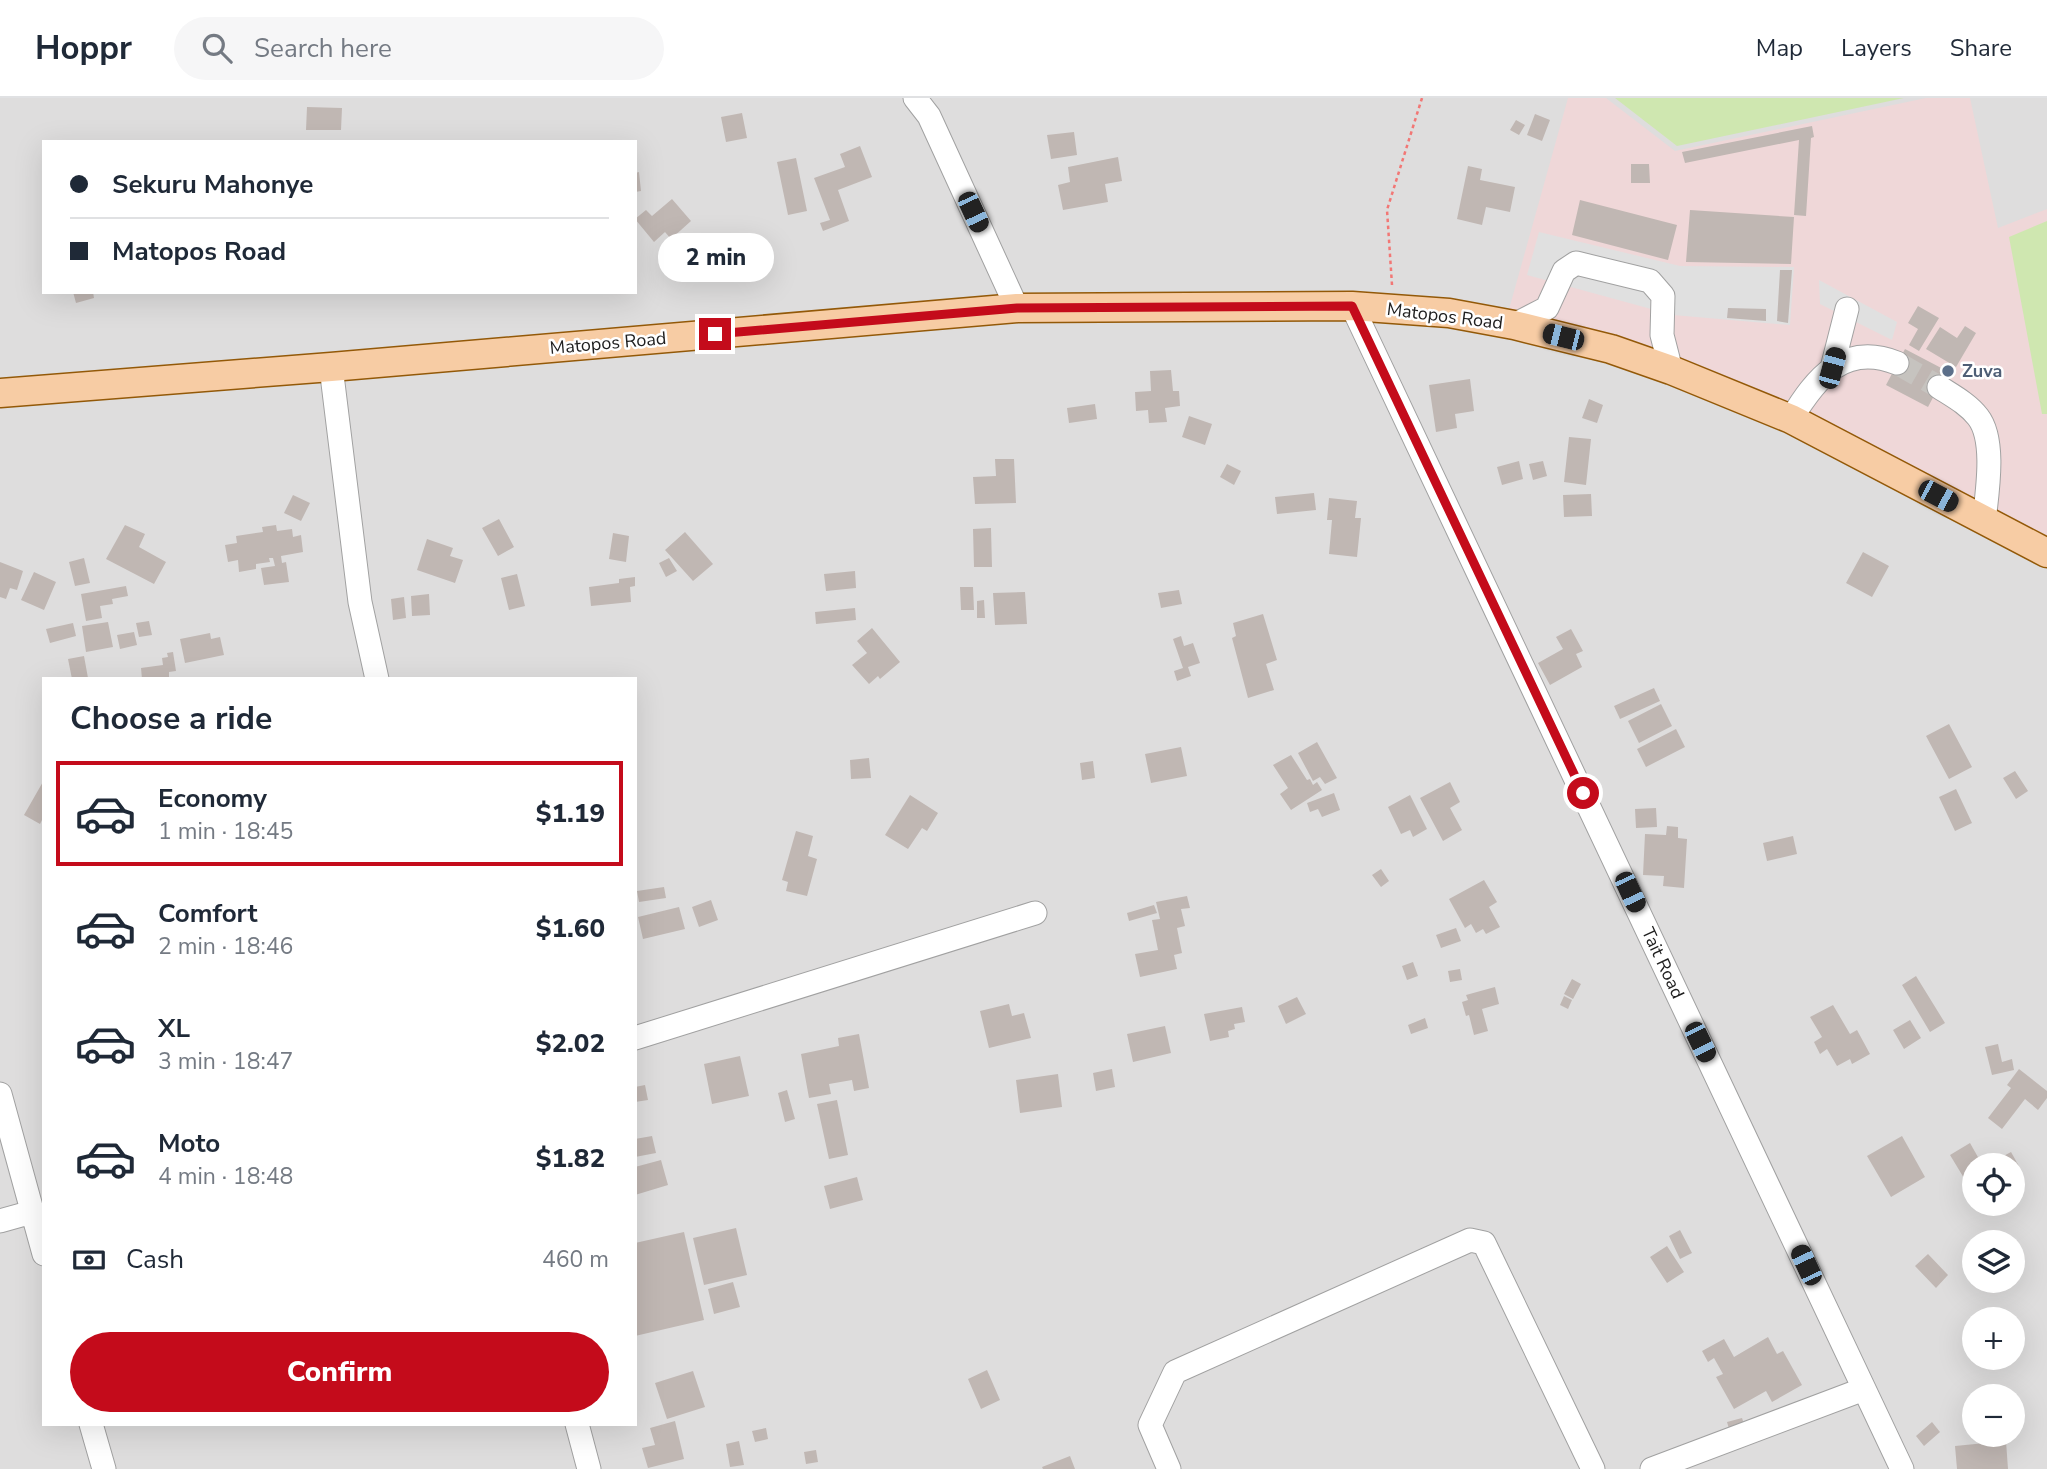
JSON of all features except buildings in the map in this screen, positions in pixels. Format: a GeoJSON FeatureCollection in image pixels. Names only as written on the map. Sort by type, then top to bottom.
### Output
{"type":"FeatureCollection","features":[{"type":"Feature","properties":{"kind":"main road","name":"Matopos Road"},"geometry":{"type":"LineString","coordinates":[[0,393],[1017,308],[1352,306],[1449,313],[1514,325],[1611,349],[1671,370],[1791,419],[2047,553]]}},
{"type":"Feature","properties":{"kind":"street"},"geometry":{"type":"LineString","coordinates":[[915,98],[929,116],[1017,308]]}},
{"type":"Feature","properties":{"kind":"street"},"geometry":{"type":"LineString","coordinates":[[1514,325],[1546,308],[1564,271],[1576,263],[1650,281],[1663,296],[1662,335],[1671,370]]}},
{"type":"Feature","properties":{"kind":"street","name":"Tait Road"},"geometry":{"type":"LineString","coordinates":[[1352,306],[1902,1469]]}},
{"type":"Feature","properties":{"kind":"street"},"geometry":{"type":"LineString","coordinates":[[1832,368],[1847,309]]}},
{"type":"Feature","properties":{"kind":"street"},"geometry":{"type":"LineString","coordinates":[[1791,419],[1817,380],[1832,368],[1857,358],[1875,357],[1897,363]]}},
{"type":"Feature","properties":{"kind":"street"},"geometry":{"type":"LineString","coordinates":[[331,367],[360,602],[377,677]]}},
{"type":"Feature","properties":{"kind":"street"},"geometry":{"type":"LineString","coordinates":[[1938,387],[1964,402],[1980,419],[1986,434],[1988,478],[1984,521]]}},
{"type":"Feature","properties":{"kind":"street"},"geometry":{"type":"LineString","coordinates":[[637,1037],[1035,913]]}},
{"type":"Feature","properties":{"kind":"street"},"geometry":{"type":"LineString","coordinates":[[0,1094],[42,1247]]}},
{"type":"Feature","properties":{"kind":"street"},"geometry":{"type":"LineString","coordinates":[[0,1221],[32,1212]]}},
{"type":"Feature","properties":{"kind":"street"},"geometry":{"type":"LineString","coordinates":[[1169,1469],[1150,1425],[1175,1372],[1470,1240],[1484,1243],[1593,1469]]}},
{"type":"Feature","properties":{"kind":"street"},"geometry":{"type":"LineString","coordinates":[[1652,1469],[1864,1390]]}},
{"type":"Feature","properties":{"kind":"street"},"geometry":{"type":"LineString","coordinates":[[92,1426],[104,1469]]}},
{"type":"Feature","properties":{"kind":"street"},"geometry":{"type":"LineString","coordinates":[[578,1426],[590,1469]]}},
{"type":"Feature","properties":{"kind":"path"},"geometry":{"type":"LineString","coordinates":[[1394,309],[1387,210],[1422,98]]}},
{"type":"Feature","properties":{"kind":"shaded area"},"geometry":{"type":"Polygon","coordinates":[[[0,98],[2047,98],[2047,1469],[0,1469],[0,98]]]}},
{"type":"Feature","properties":{"kind":"shaded area"},"geometry":{"type":"Polygon","coordinates":[[[1568,98],[1606,98],[1675,151],[1926,98],[1970,98],[1998,228],[2047,209],[2047,542],[1508,313],[1568,98]]]}},
{"type":"Feature","properties":{"kind":"shaded area"},"geometry":{"type":"Polygon","coordinates":[[[1539,232],[1680,266],[1794,267],[1790,325],[1673,315],[1527,275],[1539,232]]]}},
{"type":"Feature","properties":{"kind":"shaded area"},"geometry":{"type":"Polygon","coordinates":[[[1819,280],[1897,322],[1892,340],[1820,304],[1819,280]]]}},
{"type":"Feature","properties":{"kind":"green space"},"geometry":{"type":"Polygon","coordinates":[[[1615,98],[1904,98],[1677,146],[1615,98]]]}},
{"type":"Feature","properties":{"kind":"green space"},"geometry":{"type":"Polygon","coordinates":[[[2047,221],[2047,414],[2042,414],[2009,237],[2047,221]]]}},
{"type":"Feature","properties":{"kind":"tunnel"},"geometry":{"type":"LineString","coordinates":[[1897,363],[1939,387]]}},
{"type":"Feature","properties":{"kind":"place","name":"Zuva"},"geometry":{"type":"Point","coordinates":[1948,371]}},
{"type":"Feature","properties":{"kind":"route"},"geometry":{"type":"LineString","coordinates":[[715,334],[1017,308],[1352,306],[1583,793]]}}]}
